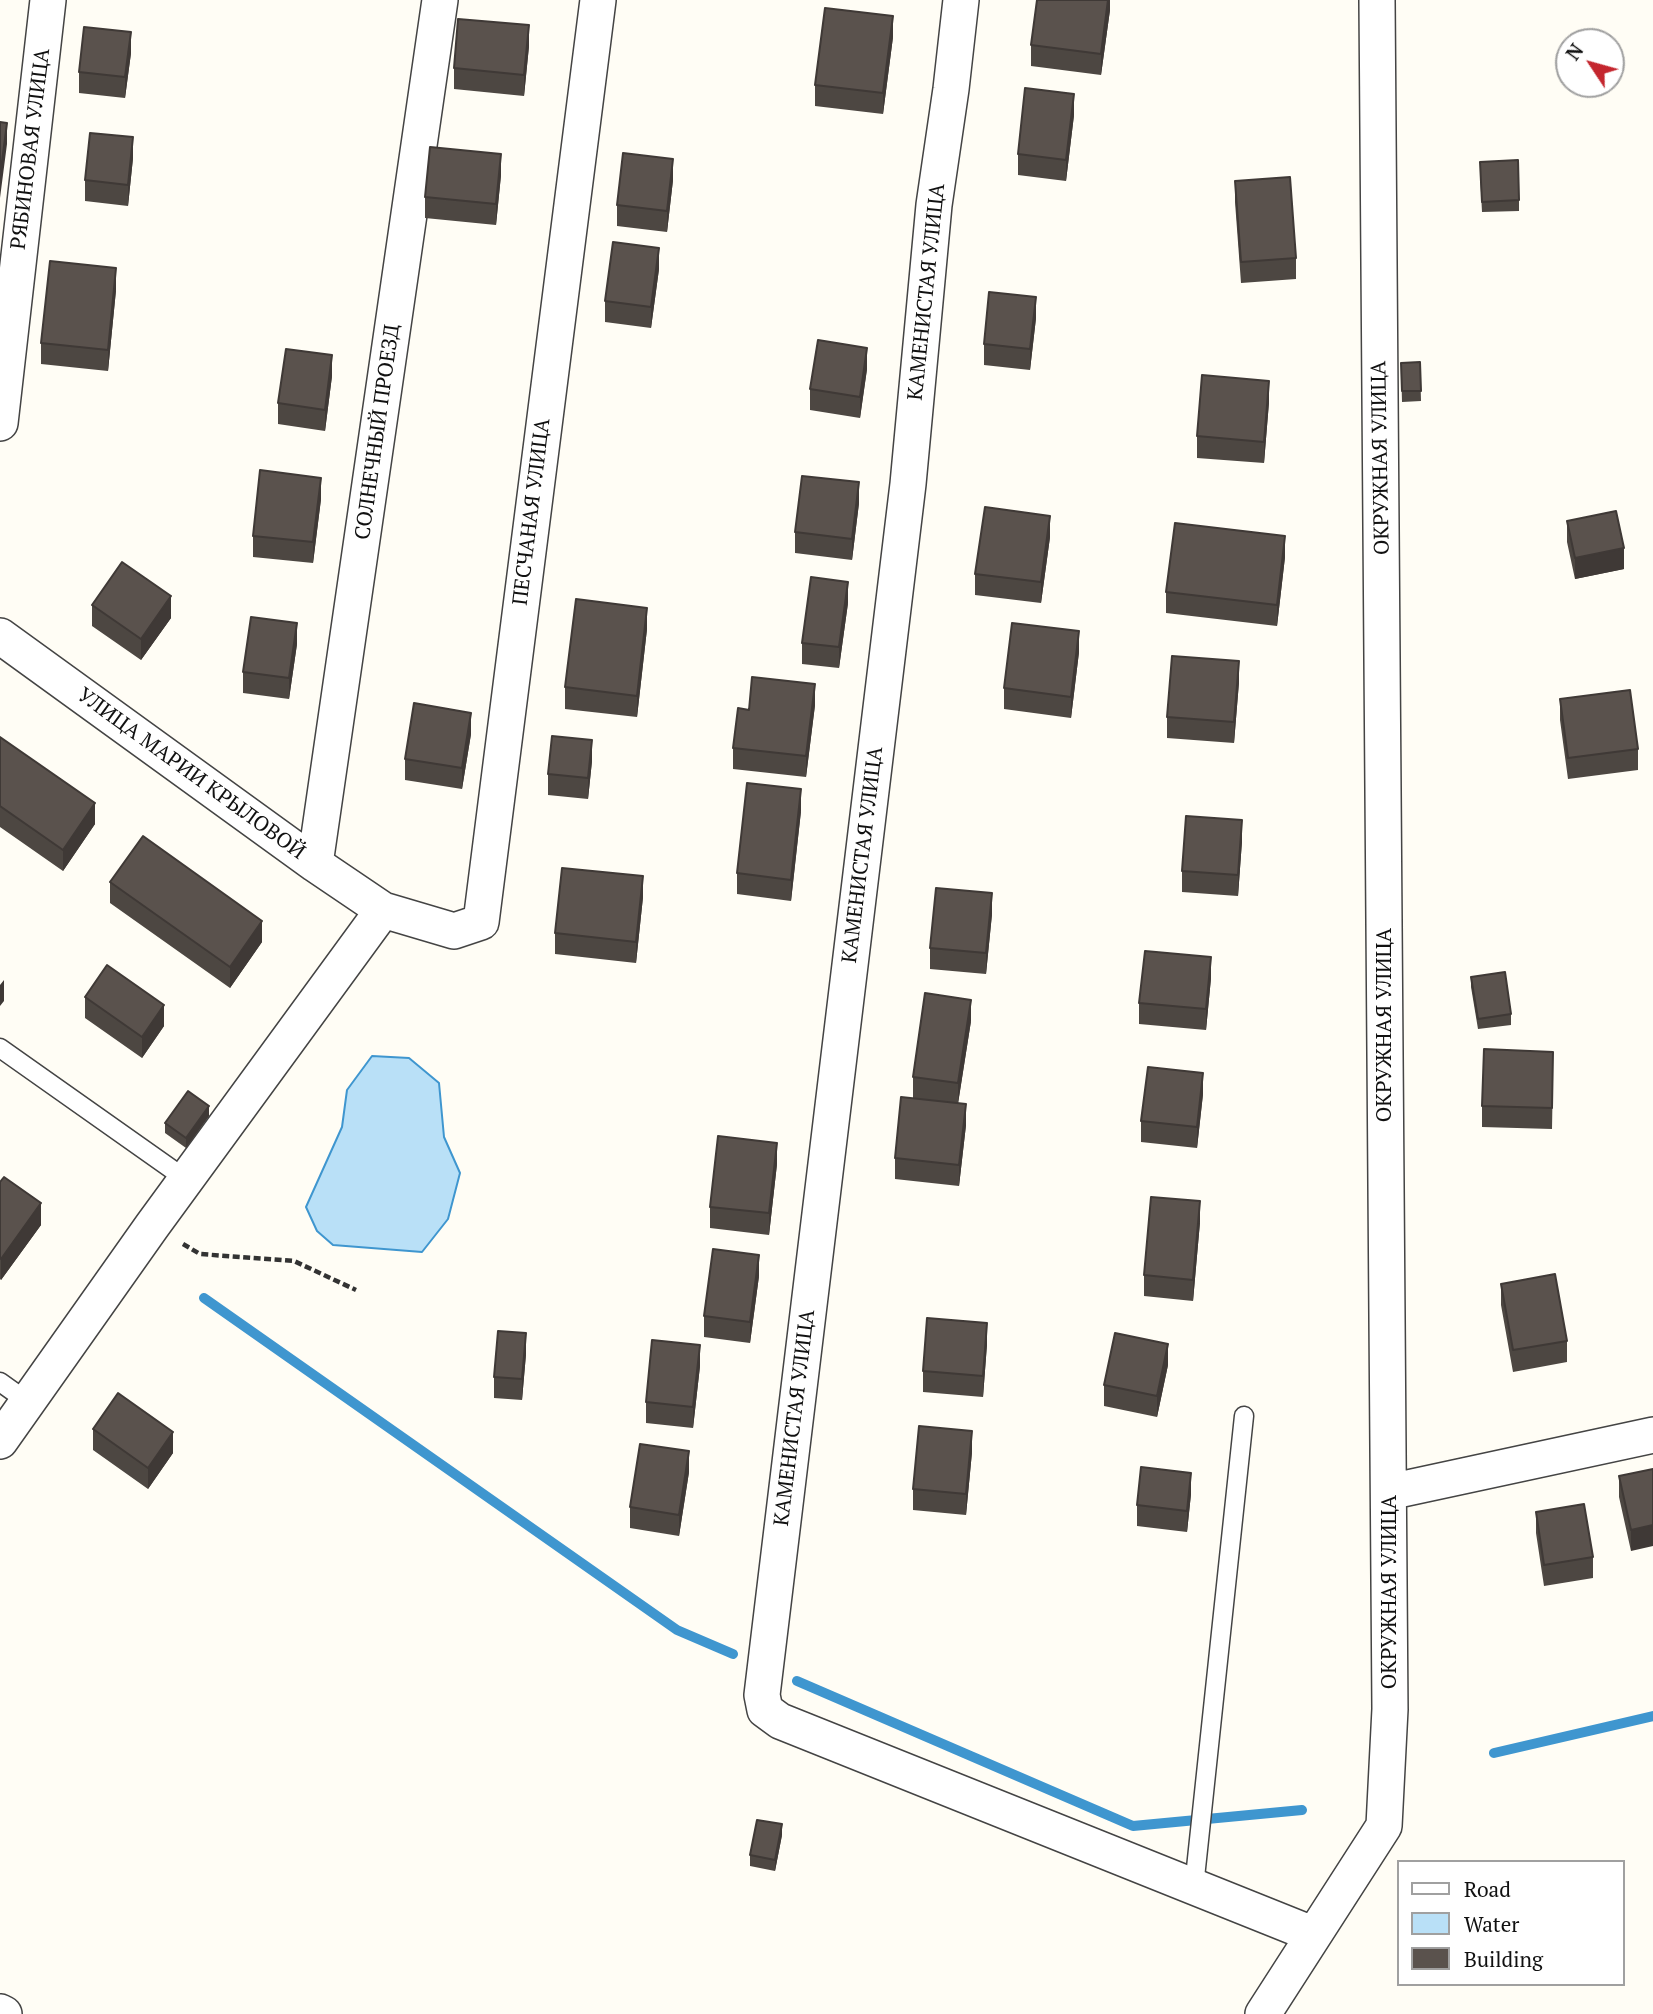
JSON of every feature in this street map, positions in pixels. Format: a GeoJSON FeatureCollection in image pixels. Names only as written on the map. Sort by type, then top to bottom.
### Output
{"type":"FeatureCollection","features":[{"type":"Feature","properties":{"kind":"street","name":"РЯБИНОВАЯ УЛИЦА"},"geometry":{"type":"LineString","coordinates":[[0,423],[48,0]]}},
{"type":"Feature","properties":{"kind":"street","name":"СОЛНЕЧНЫЙ ПРОЕЗД"},"geometry":{"type":"LineString","coordinates":[[315,864],[440,0]]}},
{"type":"Feature","properties":{"kind":"street","name":"ПЕСЧАНАЯ УЛИЦА"},"geometry":{"type":"LineString","coordinates":[[383,910],[454,932],[481,922],[598,0]]}},
{"type":"Feature","properties":{"kind":"street","name":"КАМЕНИСТАЯ УЛИЦА"},"geometry":{"type":"LineString","coordinates":[[961,0],[934,205],[907,498],[762,1695],[765,1710],[780,1721],[1194,1887]]}},
{"type":"Feature","properties":{"kind":"street","name":"ОКРУЖНАЯ УЛИЦА"},"geometry":{"type":"LineString","coordinates":[[1263,2014],[1384,1826],[1390,1709],[1377,0]]}},
{"type":"Feature","properties":{"kind":"street","name":"УЛИЦА МАРИИ КРЫЛОВОЙ"},"geometry":{"type":"LineString","coordinates":[[0,636],[315,864],[383,910]]}},
{"type":"Feature","properties":{"kind":"street"},"geometry":{"type":"LineString","coordinates":[[0,1441],[152,1226],[383,910]]}},
{"type":"Feature","properties":{"kind":"street"},"geometry":{"type":"LineString","coordinates":[[1389,1492],[1653,1435]]}},
{"type":"Feature","properties":{"kind":"street"},"geometry":{"type":"LineString","coordinates":[[1194,1887],[1312,1934]]}},
{"type":"Feature","properties":{"kind":"lane"},"geometry":{"type":"LineString","coordinates":[[0,1048],[187,1180]]}},
{"type":"Feature","properties":{"kind":"lane"},"geometry":{"type":"LineString","coordinates":[[0,1382],[28,1402]]}},
{"type":"Feature","properties":{"kind":"lane"},"geometry":{"type":"LineString","coordinates":[[1194,1887],[1244,1416]]}},
{"type":"Feature","properties":{"kind":"path"},"geometry":{"type":"LineString","coordinates":[[152,1226],[200,1254],[294,1261],[356,1290]]}},
{"type":"Feature","properties":{"kind":"water"},"geometry":{"type":"Polygon","coordinates":[[[372,1056],[409,1058],[439,1083],[444,1137],[460,1173],[448,1219],[422,1252],[333,1245],[317,1231],[306,1207],[342,1127],[347,1090],[372,1056]]]}},
{"type":"Feature","properties":{"kind":"building"},"geometry":{"type":"Polygon","coordinates":[[[1037,0],[1108,0],[1101,54],[1031,45],[1037,0]]]}},
{"type":"Feature","properties":{"kind":"building"},"geometry":{"type":"Polygon","coordinates":[[[825,8],[893,16],[883,93],[815,85],[825,8]]]}},
{"type":"Feature","properties":{"kind":"building"},"geometry":{"type":"Polygon","coordinates":[[[458,19],[529,25],[524,75],[454,68],[458,19]]]}},
{"type":"Feature","properties":{"kind":"building"},"geometry":{"type":"Polygon","coordinates":[[[84,27],[131,32],[125,77],[79,72],[84,27]]]}},
{"type":"Feature","properties":{"kind":"building"},"geometry":{"type":"Polygon","coordinates":[[[1025,88],[1074,94],[1066,160],[1018,154],[1025,88]]]}},
{"type":"Feature","properties":{"kind":"building"},"geometry":{"type":"Polygon","coordinates":[[[0,122],[7,123],[0,177],[0,122]]]}},
{"type":"Feature","properties":{"kind":"building"},"geometry":{"type":"Polygon","coordinates":[[[90,133],[133,137],[128,185],[85,180],[90,133]]]}},
{"type":"Feature","properties":{"kind":"building"},"geometry":{"type":"Polygon","coordinates":[[[430,147],[501,154],[496,204],[425,197],[430,147]]]}},
{"type":"Feature","properties":{"kind":"building"},"geometry":{"type":"Polygon","coordinates":[[[623,153],[673,159],[667,211],[617,205],[623,153]]]}},
{"type":"Feature","properties":{"kind":"building"},"geometry":{"type":"Polygon","coordinates":[[[1518,160],[1519,200],[1482,202],[1480,162],[1518,160]]]}},
{"type":"Feature","properties":{"kind":"building"},"geometry":{"type":"Polygon","coordinates":[[[1290,177],[1296,258],[1241,262],[1235,181],[1290,177]]]}},
{"type":"Feature","properties":{"kind":"building"},"geometry":{"type":"Polygon","coordinates":[[[613,242],[659,248],[651,307],[605,301],[613,242]]]}},
{"type":"Feature","properties":{"kind":"building"},"geometry":{"type":"Polygon","coordinates":[[[50,261],[116,268],[108,350],[41,343],[50,261]]]}},
{"type":"Feature","properties":{"kind":"building"},"geometry":{"type":"Polygon","coordinates":[[[989,292],[1036,297],[1030,349],[984,344],[989,292]]]}},
{"type":"Feature","properties":{"kind":"building"},"geometry":{"type":"Polygon","coordinates":[[[818,340],[867,348],[860,397],[810,389],[818,340]]]}},
{"type":"Feature","properties":{"kind":"building"},"geometry":{"type":"Polygon","coordinates":[[[286,349],[332,355],[325,410],[278,403],[286,349]]]}},
{"type":"Feature","properties":{"kind":"building"},"geometry":{"type":"Polygon","coordinates":[[[1420,362],[1421,391],[1402,391],[1401,363],[1420,362]]]}},
{"type":"Feature","properties":{"kind":"building"},"geometry":{"type":"Polygon","coordinates":[[[1202,375],[1269,381],[1264,442],[1197,436],[1202,375]]]}},
{"type":"Feature","properties":{"kind":"building"},"geometry":{"type":"Polygon","coordinates":[[[260,470],[321,478],[313,542],[253,536],[260,470]]]}},
{"type":"Feature","properties":{"kind":"building"},"geometry":{"type":"Polygon","coordinates":[[[802,476],[859,482],[852,539],[795,532],[802,476]]]}},
{"type":"Feature","properties":{"kind":"building"},"geometry":{"type":"Polygon","coordinates":[[[985,507],[1050,516],[1041,582],[975,574],[985,507]]]}},
{"type":"Feature","properties":{"kind":"building"},"geometry":{"type":"Polygon","coordinates":[[[1616,511],[1624,548],[1575,558],[1567,521],[1616,511]]]}},
{"type":"Feature","properties":{"kind":"building"},"geometry":{"type":"Polygon","coordinates":[[[1175,523],[1285,536],[1277,605],[1166,592],[1175,523]]]}},
{"type":"Feature","properties":{"kind":"building"},"geometry":{"type":"Polygon","coordinates":[[[122,562],[171,596],[141,639],[92,605],[122,562]]]}},
{"type":"Feature","properties":{"kind":"building"},"geometry":{"type":"Polygon","coordinates":[[[811,577],[848,582],[839,647],[802,643],[811,577]]]}},
{"type":"Feature","properties":{"kind":"building"},"geometry":{"type":"Polygon","coordinates":[[[576,599],[647,608],[637,696],[565,687],[576,599]]]}},
{"type":"Feature","properties":{"kind":"building"},"geometry":{"type":"Polygon","coordinates":[[[251,617],[297,623],[289,678],[243,672],[251,617]]]}},
{"type":"Feature","properties":{"kind":"building"},"geometry":{"type":"Polygon","coordinates":[[[1012,623],[1079,631],[1071,697],[1004,688],[1012,623]]]}},
{"type":"Feature","properties":{"kind":"building"},"geometry":{"type":"Polygon","coordinates":[[[1172,656],[1239,661],[1234,722],[1167,717],[1172,656]]]}},
{"type":"Feature","properties":{"kind":"building"},"geometry":{"type":"Polygon","coordinates":[[[752,677],[815,684],[806,756],[733,748],[738,708],[749,710],[752,677]]]}},
{"type":"Feature","properties":{"kind":"building"},"geometry":{"type":"Polygon","coordinates":[[[1630,690],[1638,749],[1568,758],[1560,699],[1630,690]]]}},
{"type":"Feature","properties":{"kind":"building"},"geometry":{"type":"Polygon","coordinates":[[[414,703],[471,713],[462,768],[405,759],[414,703]]]}},
{"type":"Feature","properties":{"kind":"building"},"geometry":{"type":"Polygon","coordinates":[[[552,736],[592,740],[588,778],[548,774],[552,736]]]}},
{"type":"Feature","properties":{"kind":"building"},"geometry":{"type":"Polygon","coordinates":[[[0,737],[95,803],[63,850],[0,806],[0,737]]]}},
{"type":"Feature","properties":{"kind":"building"},"geometry":{"type":"Polygon","coordinates":[[[747,783],[801,789],[791,880],[737,873],[747,783]]]}},
{"type":"Feature","properties":{"kind":"building"},"geometry":{"type":"Polygon","coordinates":[[[1186,816],[1242,820],[1238,875],[1182,871],[1186,816]]]}},
{"type":"Feature","properties":{"kind":"building"},"geometry":{"type":"Polygon","coordinates":[[[143,836],[262,921],[230,967],[110,882],[143,836]]]}},
{"type":"Feature","properties":{"kind":"building"},"geometry":{"type":"Polygon","coordinates":[[[562,868],[643,876],[636,942],[555,933],[562,868]]]}},
{"type":"Feature","properties":{"kind":"building"},"geometry":{"type":"Polygon","coordinates":[[[936,888],[992,893],[986,953],[930,948],[936,888]]]}},
{"type":"Feature","properties":{"kind":"building"},"geometry":{"type":"Polygon","coordinates":[[[1145,951],[1211,957],[1206,1009],[1139,1003],[1145,951]]]}},
{"type":"Feature","properties":{"kind":"building"},"geometry":{"type":"Polygon","coordinates":[[[107,965],[164,1005],[142,1037],[85,997],[107,965]]]}},
{"type":"Feature","properties":{"kind":"building"},"geometry":{"type":"Polygon","coordinates":[[[1505,972],[1511,1014],[1478,1019],[1471,977],[1505,972]]]}},
{"type":"Feature","properties":{"kind":"building"},"geometry":{"type":"Polygon","coordinates":[[[925,993],[971,1000],[958,1083],[913,1077],[925,993]]]}},
{"type":"Feature","properties":{"kind":"building"},"geometry":{"type":"Polygon","coordinates":[[[1484,1049],[1553,1052],[1552,1108],[1482,1106],[1484,1049]]]}},
{"type":"Feature","properties":{"kind":"building"},"geometry":{"type":"Polygon","coordinates":[[[1148,1067],[1203,1073],[1197,1127],[1141,1121],[1148,1067]]]}},
{"type":"Feature","properties":{"kind":"building"},"geometry":{"type":"Polygon","coordinates":[[[188,1091],[209,1106],[186,1138],[165,1123],[188,1091]]]}},
{"type":"Feature","properties":{"kind":"building"},"geometry":{"type":"Polygon","coordinates":[[[901,1097],[966,1104],[959,1165],[895,1158],[901,1097]]]}},
{"type":"Feature","properties":{"kind":"building"},"geometry":{"type":"Polygon","coordinates":[[[718,1136],[777,1143],[769,1213],[710,1207],[718,1136]]]}},
{"type":"Feature","properties":{"kind":"building"},"geometry":{"type":"Polygon","coordinates":[[[4,1177],[41,1203],[1,1259],[0,1182],[4,1177]]]}},
{"type":"Feature","properties":{"kind":"building"},"geometry":{"type":"Polygon","coordinates":[[[1151,1197],[1200,1201],[1193,1280],[1144,1275],[1151,1197]]]}},
{"type":"Feature","properties":{"kind":"building"},"geometry":{"type":"Polygon","coordinates":[[[713,1249],[759,1255],[750,1322],[704,1316],[713,1249]]]}},
{"type":"Feature","properties":{"kind":"building"},"geometry":{"type":"Polygon","coordinates":[[[1555,1274],[1567,1341],[1513,1350],[1501,1284],[1555,1274]]]}},
{"type":"Feature","properties":{"kind":"building"},"geometry":{"type":"Polygon","coordinates":[[[927,1318],[987,1323],[983,1376],[923,1371],[927,1318]]]}},
{"type":"Feature","properties":{"kind":"building"},"geometry":{"type":"Polygon","coordinates":[[[498,1331],[526,1333],[522,1379],[494,1377],[498,1331]]]}},
{"type":"Feature","properties":{"kind":"building"},"geometry":{"type":"Polygon","coordinates":[[[1115,1333],[1168,1344],[1157,1396],[1104,1385],[1115,1333]]]}},
{"type":"Feature","properties":{"kind":"building"},"geometry":{"type":"Polygon","coordinates":[[[652,1340],[700,1345],[693,1407],[646,1402],[652,1340]]]}},
{"type":"Feature","properties":{"kind":"building"},"geometry":{"type":"Polygon","coordinates":[[[118,1393],[173,1432],[148,1468],[93,1429],[118,1393]]]}},
{"type":"Feature","properties":{"kind":"building"},"geometry":{"type":"Polygon","coordinates":[[[919,1426],[972,1431],[966,1494],[913,1489],[919,1426]]]}},
{"type":"Feature","properties":{"kind":"building"},"geometry":{"type":"Polygon","coordinates":[[[640,1444],[689,1451],[679,1515],[630,1507],[640,1444]]]}},
{"type":"Feature","properties":{"kind":"building"},"geometry":{"type":"Polygon","coordinates":[[[1141,1467],[1191,1473],[1187,1511],[1137,1505],[1141,1467]]]}},
{"type":"Feature","properties":{"kind":"building"},"geometry":{"type":"Polygon","coordinates":[[[1653,1469],[1653,1525],[1631,1530],[1619,1476],[1653,1469]]]}},
{"type":"Feature","properties":{"kind":"building"},"geometry":{"type":"Polygon","coordinates":[[[1584,1504],[1593,1557],[1544,1565],[1536,1512],[1584,1504]]]}},
{"type":"Feature","properties":{"kind":"building"},"geometry":{"type":"Polygon","coordinates":[[[757,1820],[782,1824],[775,1860],[750,1855],[757,1820]]]}},
{"type":"Feature","properties":{"kind":"waterway"},"geometry":{"type":"LineString","coordinates":[[204,1298],[677,1630],[733,1654]]}},
{"type":"Feature","properties":{"kind":"waterway"},"geometry":{"type":"LineString","coordinates":[[797,1681],[1133,1826],[1302,1810]]}},
{"type":"Feature","properties":{"kind":"waterway"},"geometry":{"type":"LineString","coordinates":[[1494,1753],[1653,1716]]}}]}
